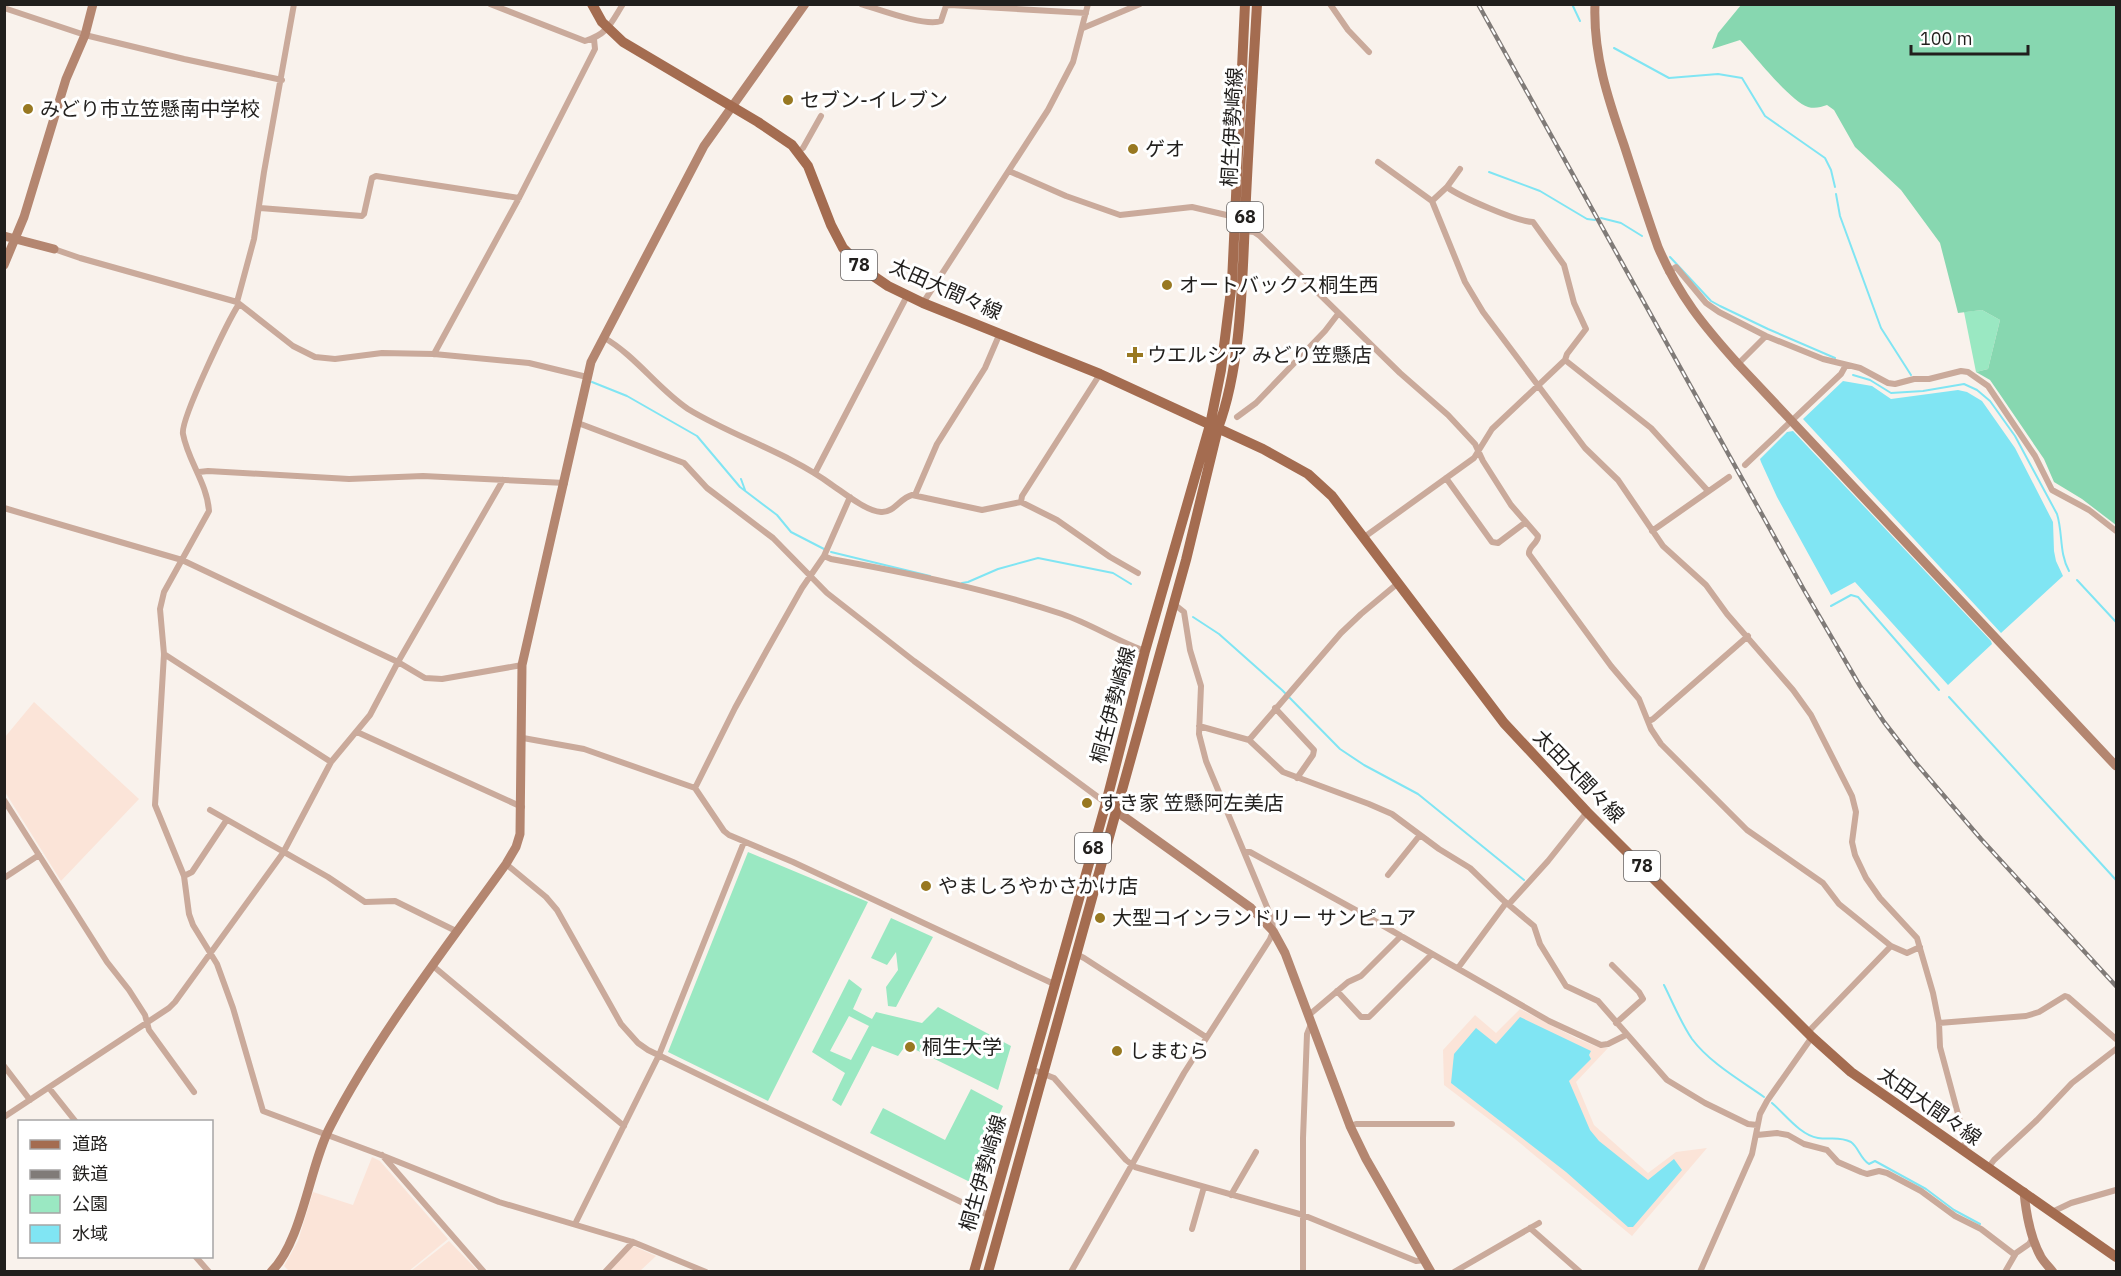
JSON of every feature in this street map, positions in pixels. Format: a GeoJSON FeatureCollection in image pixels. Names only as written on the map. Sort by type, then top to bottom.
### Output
{"type":"FeatureCollection","features":[{"type":"Feature","properties":{"kind":"main road","name":"太田大間々線"},"geometry":{"type":"LineString","coordinates":[[592,4],[608,28],[623,42],[787,140],[798,152],[811,173],[831,225],[843,248],[866,271],[907,296],[1100,374],[1282,458],[1308,474],[1332,496],[1504,723],[1587,812],[1810,1035],[1851,1072],[2116,1257]]}},
{"type":"Feature","properties":{"kind":"main road","name":"桐生伊勢崎線"},"geometry":{"type":"LineString","coordinates":[[988,1272],[1174,604],[1214,427],[1228,321],[1236,218],[1245,4]]}},
{"type":"Feature","properties":{"kind":"main road","name":"桐生伊勢崎線"},"geometry":{"type":"LineString","coordinates":[[974,1272],[1106,803],[1145,651],[1214,427],[1223,413],[1238,321],[1257,4]]}},
{"type":"Feature","properties":{"kind":"street"},"geometry":{"type":"LineString","coordinates":[[4,265],[24,218],[66,80],[85,35],[93,4]]}},
{"type":"Feature","properties":{"kind":"street"},"geometry":{"type":"LineString","coordinates":[[294,4],[264,172],[260,208],[238,303],[197,392],[182,432],[193,466],[199,472],[209,511],[161,601],[160,609],[164,654],[155,805],[184,876],[189,914],[193,925],[217,964],[233,1008],[263,1111],[499,1202],[633,1242],[706,1272]]}},
{"type":"Feature","properties":{"kind":"street"},"geometry":{"type":"LineString","coordinates":[[490,4],[585,41],[594,39],[608,28],[623,4]]}},
{"type":"Feature","properties":{"kind":"street"},"geometry":{"type":"LineString","coordinates":[[271,1272],[290,1244],[326,1135],[359,1076],[516,847],[520,834],[522,807],[522,665],[565,483],[586,377],[603,337],[704,146],[805,4]]}},
{"type":"Feature","properties":{"kind":"street"},"geometry":{"type":"LineString","coordinates":[[861,4],[936,23],[940,21],[946,6],[950,5],[1086,13]]}},
{"type":"Feature","properties":{"kind":"street"},"geometry":{"type":"LineString","coordinates":[[923,303],[1048,110],[1068,75],[1088,4]]}},
{"type":"Feature","properties":{"kind":"street"},"geometry":{"type":"LineString","coordinates":[[1083,28],[1140,4]]}},
{"type":"Feature","properties":{"kind":"street"},"geometry":{"type":"LineString","coordinates":[[1330,4],[1348,30],[1369,52]]}},
{"type":"Feature","properties":{"kind":"street"},"geometry":{"type":"LineString","coordinates":[[1595,4],[1598,56],[1606,90],[1658,247],[1668,272],[1689,307],[1791,421],[2116,766]]}},
{"type":"Feature","properties":{"kind":"street"},"geometry":{"type":"LineString","coordinates":[[4,8],[85,35],[282,80]]}},
{"type":"Feature","properties":{"kind":"street"},"geometry":{"type":"LineString","coordinates":[[434,354],[519,198],[595,49],[594,39]]}},
{"type":"Feature","properties":{"kind":"street"},"geometry":{"type":"LineString","coordinates":[[798,152],[803,148],[821,116]]}},
{"type":"Feature","properties":{"kind":"street"},"geometry":{"type":"LineString","coordinates":[[1378,162],[1432,201],[1465,282],[1483,312],[1585,448],[1618,480],[1663,546],[1706,585],[1726,614],[1748,636],[1793,690],[1810,715],[1852,796],[1856,812],[1852,842],[1860,866],[1880,898],[1914,933],[1920,947],[1939,1023],[1940,1047],[1965,1140],[1964,1151]]}},
{"type":"Feature","properties":{"kind":"street"},"geometry":{"type":"LineString","coordinates":[[1432,201],[1460,170]]}},
{"type":"Feature","properties":{"kind":"street"},"geometry":{"type":"LineString","coordinates":[[1009,171],[1066,196],[1120,215],[1192,207],[1236,218]]}},
{"type":"Feature","properties":{"kind":"street"},"geometry":{"type":"LineString","coordinates":[[260,208],[362,216],[372,178],[376,176],[519,198]]}},
{"type":"Feature","properties":{"kind":"street"},"geometry":{"type":"LineString","coordinates":[[1363,538],[1474,458],[1492,429],[1565,360],[1586,329],[1577,310],[1561,260],[1533,222],[1511,217],[1447,187]]}},
{"type":"Feature","properties":{"kind":"street"},"geometry":{"type":"LineString","coordinates":[[1244,231],[1254,232],[1260,236],[1400,374],[1448,415],[1475,444],[1511,505],[1535,532],[1538,539],[1529,549],[1529,554],[1611,666],[1640,699],[1648,721],[1661,744],[1747,830],[1823,883],[1839,904],[1892,946],[1907,953],[1920,947]]}},
{"type":"Feature","properties":{"kind":"street"},"geometry":{"type":"LineString","coordinates":[[4,236],[238,303],[293,346],[315,357],[335,359],[382,353],[434,354],[529,363],[586,377]]}},
{"type":"Feature","properties":{"kind":"street"},"geometry":{"type":"LineString","coordinates":[[1668,272],[1676,267],[1713,308],[1766,336],[1823,359],[1860,368],[1893,384],[1929,379],[1961,371],[1968,372],[1988,386],[2035,456],[2052,490],[2089,510],[2116,531]]}},
{"type":"Feature","properties":{"kind":"street"},"geometry":{"type":"LineString","coordinates":[[816,473],[907,296]]}},
{"type":"Feature","properties":{"kind":"street"},"geometry":{"type":"LineString","coordinates":[[1237,417],[1263,395],[1325,331],[1338,314]]}},
{"type":"Feature","properties":{"kind":"street"},"geometry":{"type":"LineString","coordinates":[[915,495],[938,444],[985,368],[1000,333]]}},
{"type":"Feature","properties":{"kind":"street"},"geometry":{"type":"LineString","coordinates":[[1738,364],[1766,336]]}},
{"type":"Feature","properties":{"kind":"street"},"geometry":{"type":"LineString","coordinates":[[603,337],[628,355],[688,409],[816,473],[871,509],[882,512],[892,509],[903,498],[915,495],[982,510],[1021,502],[1057,520],[1110,557],[1138,573]]}},
{"type":"Feature","properties":{"kind":"street"},"geometry":{"type":"LineString","coordinates":[[1565,360],[1651,428],[1708,492]]}},
{"type":"Feature","properties":{"kind":"street"},"geometry":{"type":"LineString","coordinates":[[1745,465],[1841,374],[1846,365]]}},
{"type":"Feature","properties":{"kind":"street"},"geometry":{"type":"LineString","coordinates":[[1021,502],[1022,496],[1100,374]]}},
{"type":"Feature","properties":{"kind":"street"},"geometry":{"type":"LineString","coordinates":[[578,423],[684,463],[707,488],[773,538],[827,593],[914,661],[1251,908],[1273,931],[1285,953],[1350,1126],[1366,1159],[1431,1272]]}},
{"type":"Feature","properties":{"kind":"street"},"geometry":{"type":"LineString","coordinates":[[199,472],[349,479],[423,476],[565,483]]}},
{"type":"Feature","properties":{"kind":"street"},"geometry":{"type":"LineString","coordinates":[[1652,531],[1729,477]]}},
{"type":"Feature","properties":{"kind":"street"},"geometry":{"type":"LineString","coordinates":[[1446,478],[1492,542],[1498,543],[1526,522]]}},
{"type":"Feature","properties":{"kind":"street"},"geometry":{"type":"LineString","coordinates":[[4,1117],[175,1002],[283,853],[331,762],[370,715],[503,480]]}},
{"type":"Feature","properties":{"kind":"street"},"geometry":{"type":"LineString","coordinates":[[695,788],[735,708],[795,600],[824,556],[850,497]]}},
{"type":"Feature","properties":{"kind":"street"},"geometry":{"type":"LineString","coordinates":[[5,508],[182,560],[425,678],[442,679],[522,665]]}},
{"type":"Feature","properties":{"kind":"street"},"geometry":{"type":"LineString","coordinates":[[824,556],[969,588],[1037,606],[1083,622],[1145,651]]}},
{"type":"Feature","properties":{"kind":"street"},"geometry":{"type":"LineString","coordinates":[[1249,740],[1341,633],[1397,584]]}},
{"type":"Feature","properties":{"kind":"street"},"geometry":{"type":"LineString","coordinates":[[1071,1272],[1206,1037],[1273,931],[1272,919],[1206,761],[1200,740],[1201,686],[1199,676],[1190,650],[1184,612],[1174,604]]}},
{"type":"Feature","properties":{"kind":"street"},"geometry":{"type":"LineString","coordinates":[[1648,721],[1748,636]]}},
{"type":"Feature","properties":{"kind":"street"},"geometry":{"type":"LineString","coordinates":[[164,654],[331,762]]}},
{"type":"Feature","properties":{"kind":"street"},"geometry":{"type":"LineString","coordinates":[[1275,708],[1314,750],[1298,778]]}},
{"type":"Feature","properties":{"kind":"street"},"geometry":{"type":"LineString","coordinates":[[1199,726],[1249,740],[1280,770],[1392,814],[1439,849],[1470,868],[1534,926],[1540,944],[1566,986],[1593,998],[1661,1074],[1680,1089],[1748,1124],[1757,1125]]}},
{"type":"Feature","properties":{"kind":"street"},"geometry":{"type":"LineString","coordinates":[[357,732],[522,807]]}},
{"type":"Feature","properties":{"kind":"street"},"geometry":{"type":"LineString","coordinates":[[523,738],[584,749],[695,788],[723,831],[1054,984]]}},
{"type":"Feature","properties":{"kind":"street"},"geometry":{"type":"LineString","coordinates":[[4,800],[107,962],[145,1015],[149,1030],[194,1092]]}},
{"type":"Feature","properties":{"kind":"street"},"geometry":{"type":"LineString","coordinates":[[210,810],[328,877],[365,902],[395,901],[458,932]]}},
{"type":"Feature","properties":{"kind":"street"},"geometry":{"type":"LineString","coordinates":[[1458,968],[1507,903],[1548,861],[1587,812]]}},
{"type":"Feature","properties":{"kind":"street"},"geometry":{"type":"LineString","coordinates":[[184,876],[192,872],[226,821]]}},
{"type":"Feature","properties":{"kind":"street"},"geometry":{"type":"LineString","coordinates":[[1388,875],[1420,835]]}},
{"type":"Feature","properties":{"kind":"street"},"geometry":{"type":"LineString","coordinates":[[575,1224],[659,1055],[744,842]]}},
{"type":"Feature","properties":{"kind":"street"},"geometry":{"type":"LineString","coordinates":[[1244,852],[1250,852],[1549,1021],[1598,1044],[1608,1044],[1626,1035]]}},
{"type":"Feature","properties":{"kind":"street"},"geometry":{"type":"LineString","coordinates":[[4,878],[39,855]]}},
{"type":"Feature","properties":{"kind":"street"},"geometry":{"type":"LineString","coordinates":[[506,864],[552,903],[621,1024],[638,1043],[990,1216]]}},
{"type":"Feature","properties":{"kind":"street"},"geometry":{"type":"LineString","coordinates":[[1303,1272],[1303,1138],[1307,1034],[1310,1020],[1337,991],[1348,982],[1361,976],[1401,936]]}},
{"type":"Feature","properties":{"kind":"street"},"geometry":{"type":"LineString","coordinates":[[1700,1272],[1752,1154],[1757,1125],[1767,1101],[1810,1035],[1892,946]]}},
{"type":"Feature","properties":{"kind":"street"},"geometry":{"type":"LineString","coordinates":[[1076,954],[1206,1037]]}},
{"type":"Feature","properties":{"kind":"street"},"geometry":{"type":"LineString","coordinates":[[1337,991],[1361,1017],[1369,1017],[1432,954]]}},
{"type":"Feature","properties":{"kind":"street"},"geometry":{"type":"LineString","coordinates":[[1612,964],[1643,999],[1616,1023]]}},
{"type":"Feature","properties":{"kind":"street"},"geometry":{"type":"LineString","coordinates":[[433,966],[624,1126]]}},
{"type":"Feature","properties":{"kind":"street"},"geometry":{"type":"LineString","coordinates":[[1939,1023],[2026,1016],[2038,1012],[2065,996],[2116,1039]]}},
{"type":"Feature","properties":{"kind":"street"},"geometry":{"type":"LineString","coordinates":[[1988,1168],[2072,1083],[2116,1049]]}},
{"type":"Feature","properties":{"kind":"street"},"geometry":{"type":"LineString","coordinates":[[4,1066],[30,1100]]}},
{"type":"Feature","properties":{"kind":"street"},"geometry":{"type":"LineString","coordinates":[[1031,1069],[1054,1078],[1132,1165],[1303,1215],[1416,1261],[1425,1260]]}},
{"type":"Feature","properties":{"kind":"street"},"geometry":{"type":"LineString","coordinates":[[49,1088],[74,1120]]}},
{"type":"Feature","properties":{"kind":"street"},"geometry":{"type":"LineString","coordinates":[[1350,1126],[1356,1124],[1452,1124]]}},
{"type":"Feature","properties":{"kind":"street"},"geometry":{"type":"LineString","coordinates":[[1757,1135],[1777,1133],[1788,1135],[1827,1150],[1838,1162],[1861,1172],[1887,1173],[1921,1191],[1955,1216],[1981,1229],[2015,1255]]}},
{"type":"Feature","properties":{"kind":"street"},"geometry":{"type":"LineString","coordinates":[[1231,1195],[1256,1152]]}},
{"type":"Feature","properties":{"kind":"street"},"geometry":{"type":"LineString","coordinates":[[381,1155],[484,1272]]}},
{"type":"Feature","properties":{"kind":"street"},"geometry":{"type":"LineString","coordinates":[[1192,1229],[1204,1187]]}},
{"type":"Feature","properties":{"kind":"street"},"geometry":{"type":"LineString","coordinates":[[2052,1212],[2071,1203],[2116,1190]]}},
{"type":"Feature","properties":{"kind":"street"},"geometry":{"type":"LineString","coordinates":[[2024,1192],[2034,1238],[2041,1257],[2053,1272]]}},
{"type":"Feature","properties":{"kind":"street"},"geometry":{"type":"LineString","coordinates":[[1454,1272],[1539,1223]]}},
{"type":"Feature","properties":{"kind":"street"},"geometry":{"type":"LineString","coordinates":[[1530,1228],[1580,1272]]}},
{"type":"Feature","properties":{"kind":"street"},"geometry":{"type":"LineString","coordinates":[[2005,1272],[2015,1255],[2030,1244],[2034,1238]]}},
{"type":"Feature","properties":{"kind":"street"},"geometry":{"type":"LineString","coordinates":[[605,1272],[633,1242]]}},
{"type":"Feature","properties":{"kind":"street"},"geometry":{"type":"LineString","coordinates":[[196,1258],[209,1272]]}},
{"type":"Feature","properties":{"kind":"shaded area"},"geometry":{"type":"Polygon","coordinates":[[[34,702],[139,799],[61,881],[5,792],[5,737],[34,702]]]}},
{"type":"Feature","properties":{"kind":"shaded area"},"geometry":{"type":"Polygon","coordinates":[[[1520,1009],[1576,1038],[1600,1048],[1608,1048],[1576,1082],[1594,1125],[1648,1173],[1676,1152],[1707,1148],[1632,1236],[1515,1139],[1444,1085],[1443,1050],[1475,1015],[1496,1033],[1520,1009]]]}},
{"type":"Feature","properties":{"kind":"shaded area"},"geometry":{"type":"Polygon","coordinates":[[[372,1157],[380,1161],[448,1239],[409,1271],[289,1271],[284,1266],[298,1241],[313,1192],[353,1205],[372,1157]]]}},
{"type":"Feature","properties":{"kind":"shaded area"},"geometry":{"type":"Polygon","coordinates":[[[449,1241],[478,1271],[411,1271],[449,1241]]]}},
{"type":"Feature","properties":{"kind":"shaded area"},"geometry":{"type":"Polygon","coordinates":[[[633,1246],[656,1256],[640,1271],[609,1272],[633,1246]]]}},
{"type":"Feature","properties":{"kind":"green space"},"geometry":{"type":"Polygon","coordinates":[[[1741,5],[2116,5],[2116,525],[2082,499],[2054,482],[2044,459],[1990,380],[1976,372],[1988,369],[2000,320],[1982,310],[1958,313],[1940,243],[1901,190],[1855,147],[1834,110],[1827,105],[1808,107],[1792,97],[1740,40],[1712,49],[1718,33],[1741,5]]]}},
{"type":"Feature","properties":{"kind":"green space"},"geometry":{"type":"Polygon","coordinates":[[[1982,310],[2000,320],[1988,369],[1976,372],[1964,312],[1982,310]]]}},
{"type":"Feature","properties":{"kind":"green space"},"geometry":{"type":"Polygon","coordinates":[[[748,852],[868,902],[768,1101],[668,1052],[748,852]]]}},
{"type":"Feature","properties":{"kind":"green space"},"geometry":{"type":"Polygon","coordinates":[[[891,918],[933,937],[896,1007],[888,1006],[886,987],[898,970],[896,952],[887,965],[871,958],[891,918]]]}},
{"type":"Feature","properties":{"kind":"green space"},"geometry":{"type":"Polygon","coordinates":[[[849,979],[862,989],[853,1009],[872,1019],[876,1012],[922,1023],[938,1007],[1011,1046],[998,1090],[906,1045],[898,1056],[872,1046],[841,1106],[832,1100],[845,1073],[812,1052],[849,979]],[[849,1016],[830,1051],[851,1060],[869,1026],[849,1016]]]}},
{"type":"Feature","properties":{"kind":"green space"},"geometry":{"type":"Polygon","coordinates":[[[971,1089],[1003,1106],[970,1182],[870,1133],[883,1108],[945,1140],[971,1089]]]}},
{"type":"Feature","properties":{"kind":"water"},"geometry":{"type":"Polygon","coordinates":[[[1843,381],[1872,386],[1891,399],[1958,390],[1967,392],[1982,401],[2015,448],[2053,522],[2054,551],[2063,576],[2001,633],[1803,419],[1843,381]]]}},
{"type":"Feature","properties":{"kind":"water"},"geometry":{"type":"Polygon","coordinates":[[[1793,431],[1991,641],[1992,644],[1948,685],[1855,582],[1831,595],[1777,497],[1760,459],[1787,432],[1793,431]]]}},
{"type":"Feature","properties":{"kind":"water"},"geometry":{"type":"Polygon","coordinates":[[[1520,1017],[1591,1051],[1589,1055],[1591,1059],[1569,1081],[1590,1130],[1599,1141],[1648,1180],[1674,1159],[1682,1170],[1633,1227],[1628,1227],[1566,1172],[1451,1083],[1454,1054],[1476,1028],[1496,1044],[1520,1017]]]}},
{"type":"Feature","properties":{"kind":"waterway"},"geometry":{"type":"LineString","coordinates":[[1572,4],[1580,21]]}},
{"type":"Feature","properties":{"kind":"waterway"},"geometry":{"type":"LineString","coordinates":[[1614,48],[1669,78],[1718,74],[1742,78],[1765,116],[1825,158],[1835,187]]}},
{"type":"Feature","properties":{"kind":"waterway"},"geometry":{"type":"LineString","coordinates":[[1489,172],[1540,191],[1587,219],[1595,220]]}},
{"type":"Feature","properties":{"kind":"waterway"},"geometry":{"type":"LineString","coordinates":[[1836,194],[1840,216],[1881,328],[1911,375]]}},
{"type":"Feature","properties":{"kind":"waterway"},"geometry":{"type":"LineString","coordinates":[[1601,218],[1621,223],[1642,236]]}},
{"type":"Feature","properties":{"kind":"waterway"},"geometry":{"type":"LineString","coordinates":[[1670,257],[1711,301],[1835,358]]}},
{"type":"Feature","properties":{"kind":"waterway"},"geometry":{"type":"LineString","coordinates":[[1853,375],[1870,380],[1891,393],[1923,391],[1964,384],[1977,390],[1990,401],[2015,436],[2057,514],[2064,557],[2069,571]]}},
{"type":"Feature","properties":{"kind":"waterway"},"geometry":{"type":"LineString","coordinates":[[592,382],[627,396],[697,436],[740,487],[777,515],[791,532],[824,549]]}},
{"type":"Feature","properties":{"kind":"waterway"},"geometry":{"type":"LineString","coordinates":[[741,479],[745,490]]}},
{"type":"Feature","properties":{"kind":"waterway"},"geometry":{"type":"LineString","coordinates":[[831,552],[930,576]]}},
{"type":"Feature","properties":{"kind":"waterway"},"geometry":{"type":"LineString","coordinates":[[962,583],[998,569],[1038,558],[1113,573],[1131,584]]}},
{"type":"Feature","properties":{"kind":"waterway"},"geometry":{"type":"LineString","coordinates":[[2077,580],[2116,622]]}},
{"type":"Feature","properties":{"kind":"waterway"},"geometry":{"type":"LineString","coordinates":[[1831,606],[1851,595],[1858,597],[1939,690]]}},
{"type":"Feature","properties":{"kind":"waterway"},"geometry":{"type":"LineString","coordinates":[[1193,617],[1219,634],[1282,690],[1340,749],[1364,765],[1418,794],[1524,880]]}},
{"type":"Feature","properties":{"kind":"waterway"},"geometry":{"type":"LineString","coordinates":[[1949,697],[2116,880]]}},
{"type":"Feature","properties":{"kind":"waterway"},"geometry":{"type":"LineString","coordinates":[[1664,985],[1684,1026],[1699,1048],[1726,1071],[1764,1097]]}},
{"type":"Feature","properties":{"kind":"waterway"},"geometry":{"type":"LineString","coordinates":[[1772,1103],[1805,1133],[1818,1138],[1851,1142],[1869,1164],[1875,1161],[1926,1189],[1954,1210],[1980,1224]]}},
{"type":"Feature","properties":{"kind":"railway"},"geometry":{"type":"LineString","coordinates":[[1478,4],[1804,590],[1860,686],[1915,762],[1981,839],[2116,986]]}},
{"type":"Feature","properties":{"kind":"place","name":"セブン-イレブン"},"geometry":{"type":"Point","coordinates":[788,100]}},
{"type":"Feature","properties":{"kind":"place","name":"みどり市立笠懸南中学校"},"geometry":{"type":"Point","coordinates":[28,109]}},
{"type":"Feature","properties":{"kind":"place","name":"ゲオ"},"geometry":{"type":"Point","coordinates":[1133,149]}},
{"type":"Feature","properties":{"kind":"place","name":"オートバックス桐生西"},"geometry":{"type":"Point","coordinates":[1167,285]}},
{"type":"Feature","properties":{"kind":"place","name":"ウエルシア みどり笠懸店"},"geometry":{"type":"Point","coordinates":[1135,355]}},
{"type":"Feature","properties":{"kind":"place","name":"すき家 笠懸阿左美店"},"geometry":{"type":"Point","coordinates":[1087,803]}},
{"type":"Feature","properties":{"kind":"place","name":"やましろやかさかけ店"},"geometry":{"type":"Point","coordinates":[926,886]}},
{"type":"Feature","properties":{"kind":"place","name":"大型コインランドリー サンピュア"},"geometry":{"type":"Point","coordinates":[1100,918]}},
{"type":"Feature","properties":{"kind":"place","name":"桐生大学"},"geometry":{"type":"Point","coordinates":[910,1047]}},
{"type":"Feature","properties":{"kind":"place","name":"しまむら"},"geometry":{"type":"Point","coordinates":[1117,1051]}}]}
